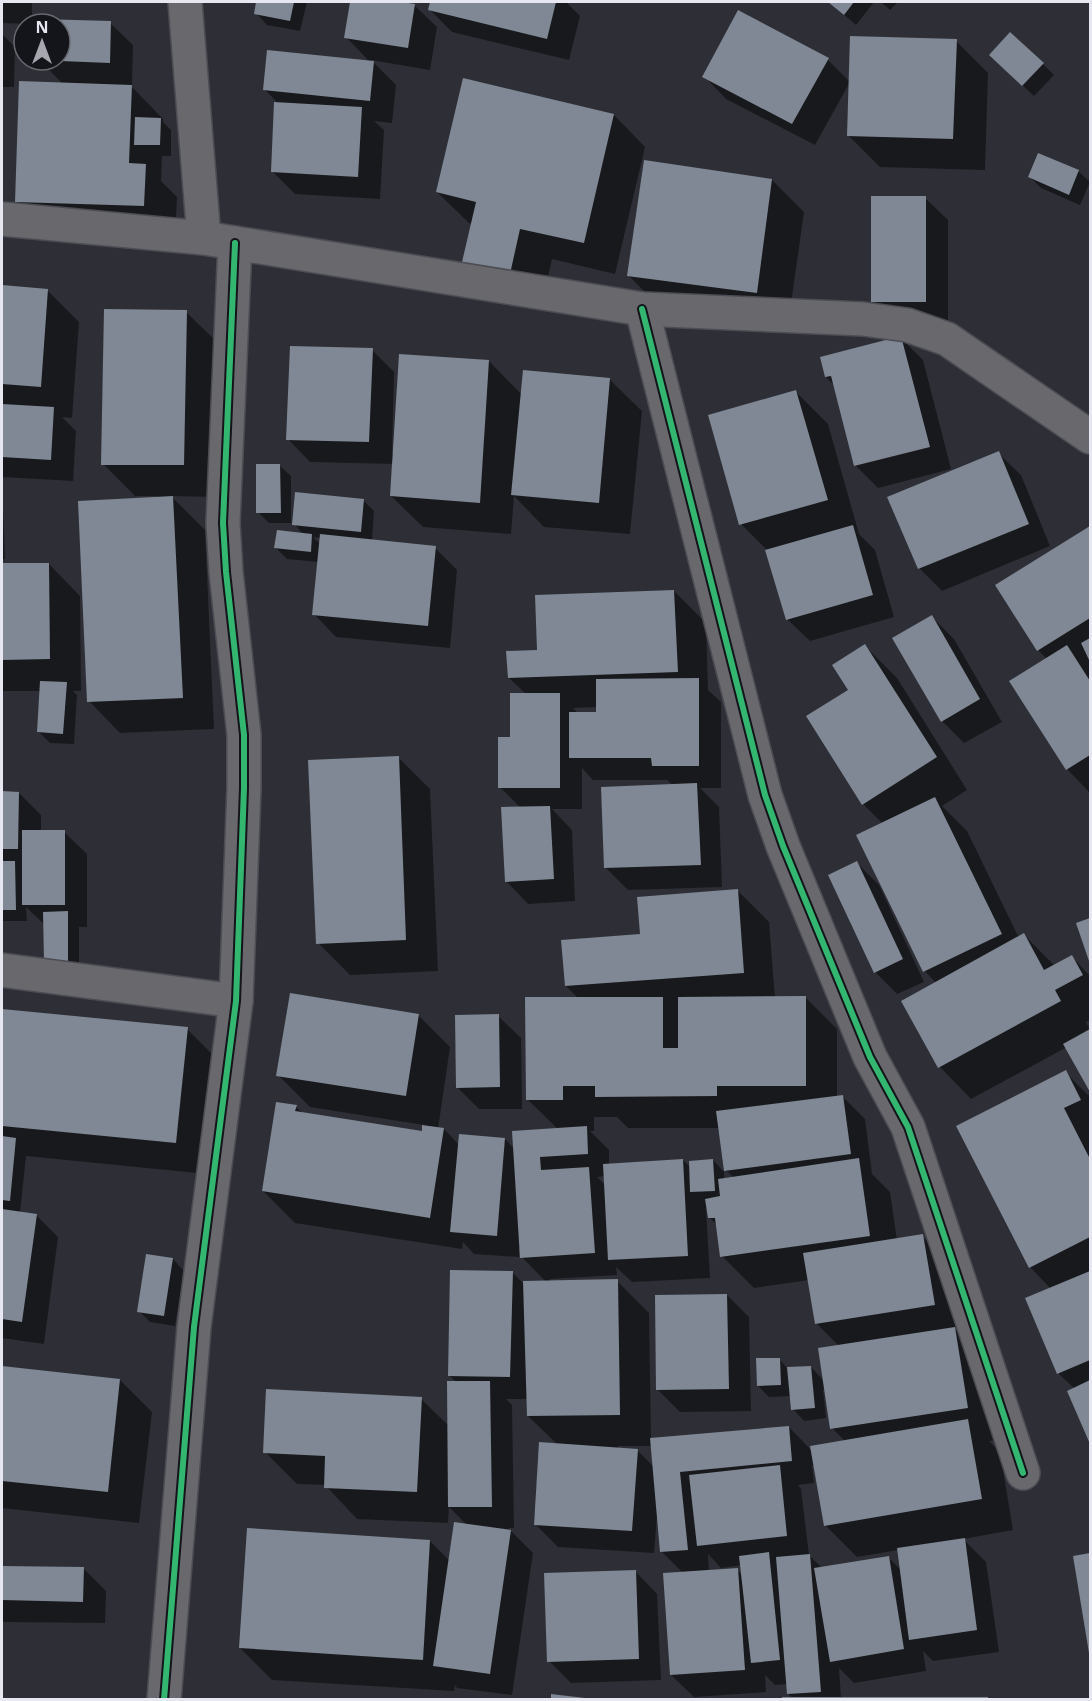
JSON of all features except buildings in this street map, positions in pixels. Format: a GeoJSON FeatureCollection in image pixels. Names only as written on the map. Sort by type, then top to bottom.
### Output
{"type":"FeatureCollection","features":[{"type":"Feature","properties":{"kind":"street"},"geometry":{"type":"LineString","coordinates":[[164,1700],[194,1327],[236,1001],[244,735],[223,523],[220,240],[185,2]]}},
{"type":"Feature","properties":{"kind":"street"},"geometry":{"type":"LineString","coordinates":[[2,219],[220,240],[642,309],[863,319],[907,325],[947,339],[1090,437]]}},
{"type":"Feature","properties":{"kind":"street"},"geometry":{"type":"LineString","coordinates":[[642,309],[765,795],[783,846],[870,1057],[908,1127],[1023,1473]]}},
{"type":"Feature","properties":{"kind":"street"},"geometry":{"type":"LineString","coordinates":[[2,970],[236,1001]]}},
{"type":"Feature","properties":{"kind":"cycle path"},"geometry":{"type":"LineString","coordinates":[[164,1700],[194,1327],[236,1001],[244,735],[226,572],[223,523],[235,243]]}},
{"type":"Feature","properties":{"kind":"cycle path"},"geometry":{"type":"LineString","coordinates":[[642,309],[765,795],[783,846],[870,1057],[908,1127],[1023,1473]]}}]}
